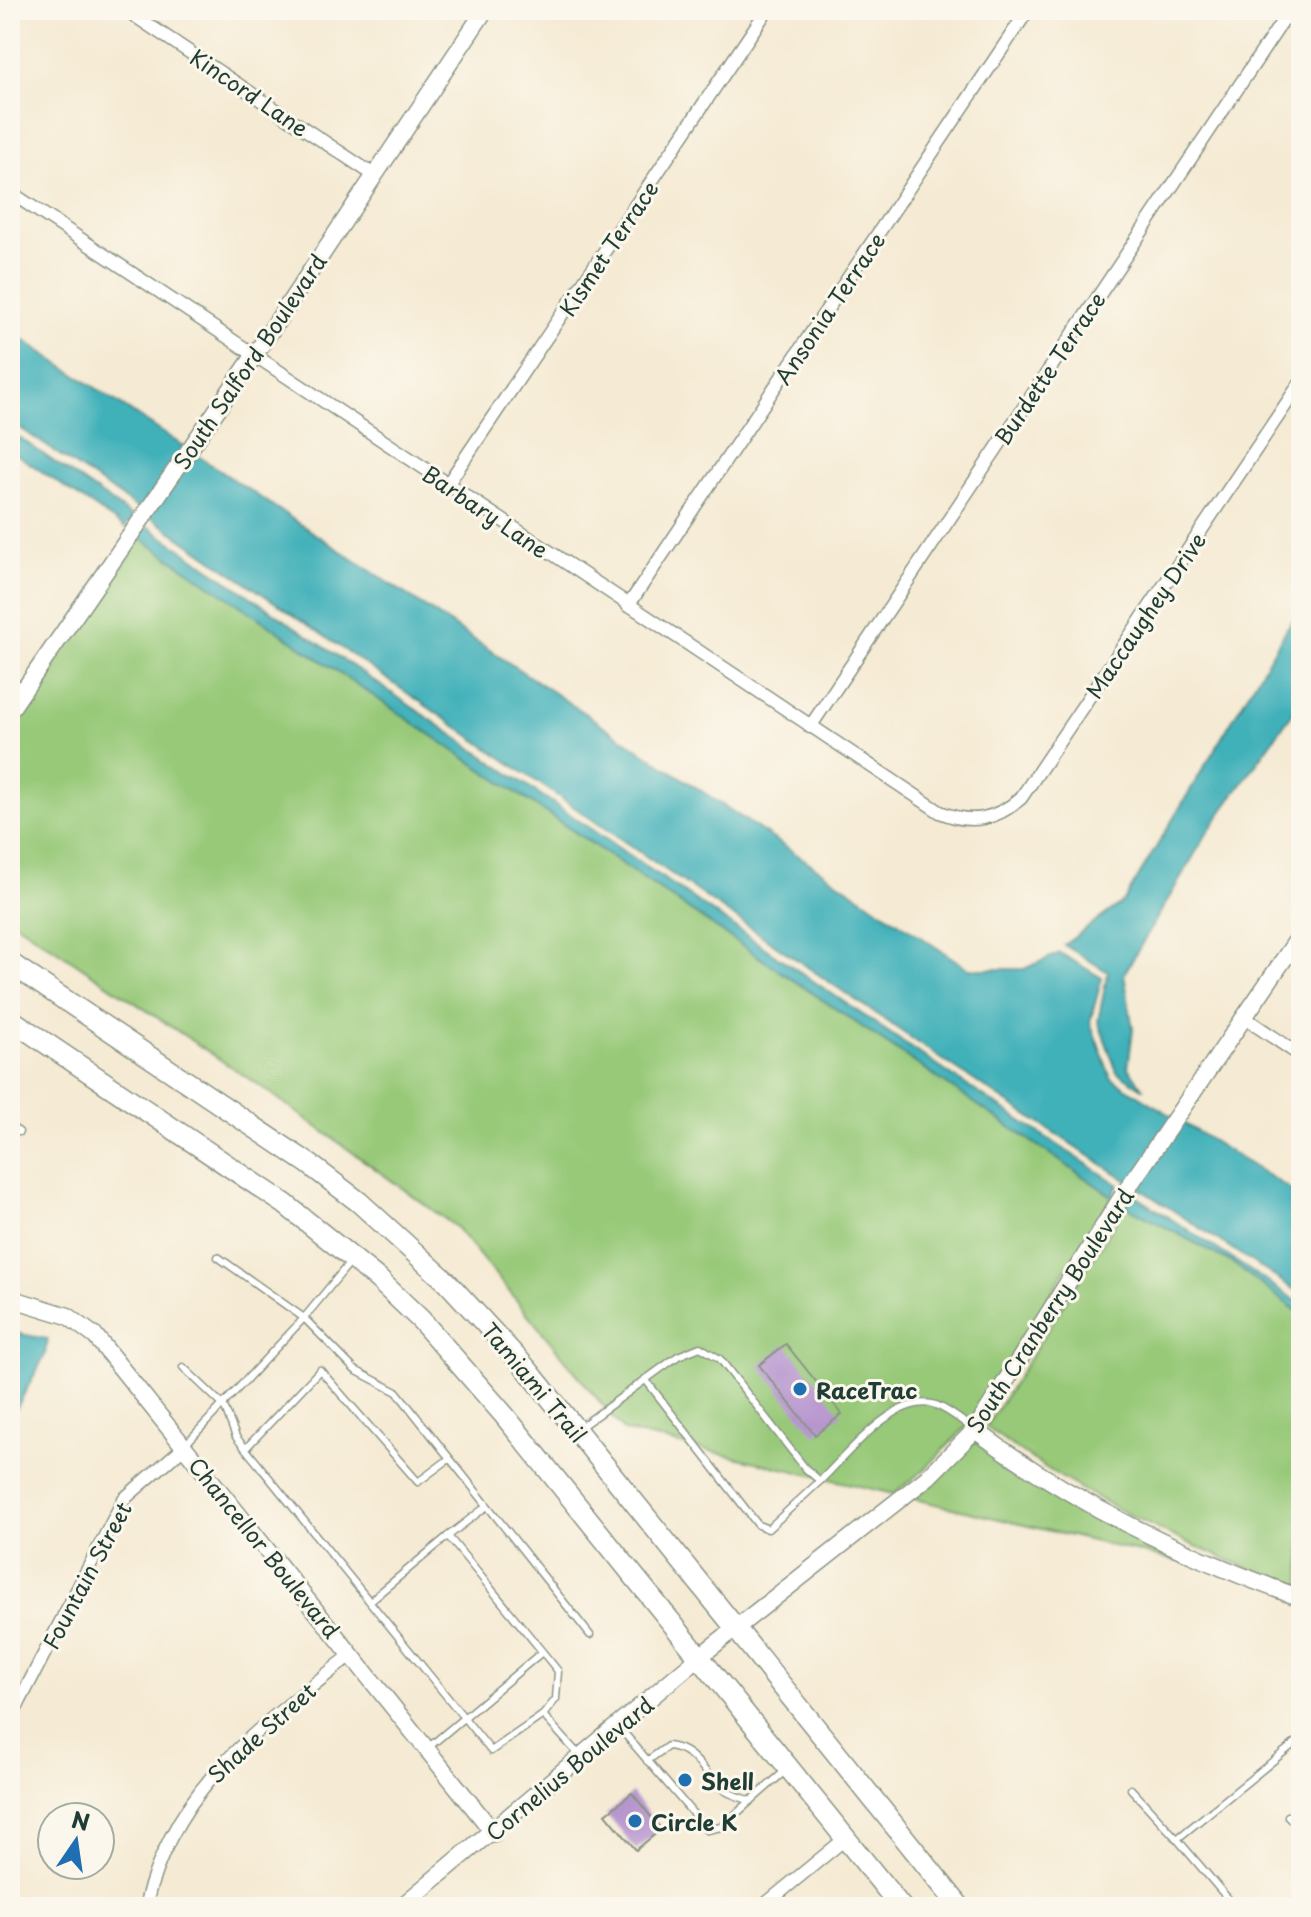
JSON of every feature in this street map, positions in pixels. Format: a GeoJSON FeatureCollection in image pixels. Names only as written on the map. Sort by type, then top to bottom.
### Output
{"type":"FeatureCollection","features":[{"type":"Feature","properties":{"kind":"main road","name":"Tamiami Trail"},"geometry":{"type":"LineString","coordinates":[[10,963],[359,1202],[405,1242],[486,1322],[960,1907]]}},
{"type":"Feature","properties":{"kind":"main road","name":"Tamiami Trail"},"geometry":{"type":"LineString","coordinates":[[10,1019],[285,1204],[354,1258],[421,1320],[465,1368],[901,1907]]}},
{"type":"Feature","properties":{"kind":"street","name":"Kincord Lane"},"geometry":{"type":"LineString","coordinates":[[126,10],[374,175]]}},
{"type":"Feature","properties":{"kind":"street","name":"South Salford Boulevard"},"geometry":{"type":"LineString","coordinates":[[10,710],[254,356],[485,10]]}},
{"type":"Feature","properties":{"kind":"street","name":"Kismet Terrace"},"geometry":{"type":"LineString","coordinates":[[447,485],[767,10]]}},
{"type":"Feature","properties":{"kind":"street","name":"Ansonia Terrace"},"geometry":{"type":"LineString","coordinates":[[628,606],[1028,10]]}},
{"type":"Feature","properties":{"kind":"street","name":"Burdette Terrace"},"geometry":{"type":"LineString","coordinates":[[810,727],[1290,10]]}},
{"type":"Feature","properties":{"kind":"street","name":"Barbary Lane"},"geometry":{"type":"LineString","coordinates":[[10,192],[810,727],[940,812],[967,820]]}},
{"type":"Feature","properties":{"kind":"street","name":"Maccaughey Drive"},"geometry":{"type":"LineString","coordinates":[[967,820],[997,815],[1021,798],[1301,382]]}},
{"type":"Feature","properties":{"kind":"street","name":"South Cranberry Boulevard"},"geometry":{"type":"LineString","coordinates":[[737,1630],[928,1477],[975,1430],[1123,1195],[1301,934]]}},
{"type":"Feature","properties":{"kind":"street"},"geometry":{"type":"LineString","coordinates":[[1245,1018],[1301,1056]]}},
{"type":"Feature","properties":{"kind":"street","name":"Chancellor Boulevard"},"geometry":{"type":"LineString","coordinates":[[10,1298],[45,1306],[83,1326],[494,1833]]}},
{"type":"Feature","properties":{"kind":"street"},"geometry":{"type":"LineString","coordinates":[[975,1430],[1019,1463],[1119,1522],[1208,1564],[1301,1598]]}},
{"type":"Feature","properties":{"kind":"street","name":"Fountain Street"},"geometry":{"type":"LineString","coordinates":[[10,1720],[124,1499],[184,1447]]}},
{"type":"Feature","properties":{"kind":"street","name":"Cornelius Boulevard"},"geometry":{"type":"LineString","coordinates":[[401,1907],[494,1833],[699,1657],[737,1630]]}},
{"type":"Feature","properties":{"kind":"street","name":"Shade Street"},"geometry":{"type":"LineString","coordinates":[[145,1907],[171,1833],[205,1781],[259,1728],[351,1655]]}},
{"type":"Feature","properties":{"kind":"street"},"geometry":{"type":"LineString","coordinates":[[762,1907],[846,1838]]}},
{"type":"Feature","properties":{"kind":"lane"},"geometry":{"type":"LineString","coordinates":[[10,679],[25,688]]}},
{"type":"Feature","properties":{"kind":"lane"},"geometry":{"type":"LineString","coordinates":[[10,1126],[19,1132]]}},
{"type":"Feature","properties":{"kind":"lane"},"geometry":{"type":"LineString","coordinates":[[218,1257],[304,1318],[355,1370],[397,1392],[590,1635]]}},
{"type":"Feature","properties":{"kind":"lane"},"geometry":{"type":"LineString","coordinates":[[184,1447],[304,1318],[354,1258]]}},
{"type":"Feature","properties":{"kind":"lane"},"geometry":{"type":"LineString","coordinates":[[576,1430],[678,1356],[700,1347],[720,1359],[805,1468],[820,1481]]}},
{"type":"Feature","properties":{"kind":"lane"},"geometry":{"type":"LineString","coordinates":[[183,1367],[224,1406],[236,1437],[491,1751],[543,1715],[556,1699],[558,1671],[448,1536]]}},
{"type":"Feature","properties":{"kind":"lane"},"geometry":{"type":"LineString","coordinates":[[246,1448],[320,1370],[418,1482],[449,1459]]}},
{"type":"Feature","properties":{"kind":"lane"},"geometry":{"type":"LineString","coordinates":[[645,1379],[758,1525],[768,1529],[894,1411],[914,1403],[935,1405],[975,1430]]}},
{"type":"Feature","properties":{"kind":"lane"},"geometry":{"type":"LineString","coordinates":[[370,1601],[487,1506]]}},
{"type":"Feature","properties":{"kind":"lane"},"geometry":{"type":"LineString","coordinates":[[427,1749],[542,1652]]}},
{"type":"Feature","properties":{"kind":"lane"},"geometry":{"type":"LineString","coordinates":[[543,1715],[581,1758]]}},
{"type":"Feature","properties":{"kind":"lane"},"geometry":{"type":"LineString","coordinates":[[618,1726],[707,1830],[721,1827],[789,1768]]}},
{"type":"Feature","properties":{"kind":"lane"},"geometry":{"type":"LineString","coordinates":[[1177,1839],[1301,1739]]}},
{"type":"Feature","properties":{"kind":"lane"},"geometry":{"type":"LineString","coordinates":[[647,1761],[668,1746],[680,1747],[691,1753],[721,1788],[751,1801]]}},
{"type":"Feature","properties":{"kind":"lane"},"geometry":{"type":"LineString","coordinates":[[1131,1789],[1235,1907]]}},
{"type":"Feature","properties":{"kind":"lane"},"geometry":{"type":"LineString","coordinates":[[1288,1816],[1301,1830]]}},
{"type":"Feature","properties":{"kind":"green space"},"geometry":{"type":"Polygon","coordinates":[[[139,537],[1112,1196],[969,1424],[924,1470],[893,1494],[624,1431],[456,1227],[270,1093],[10,919],[10,725],[139,537]]]}},
{"type":"Feature","properties":{"kind":"green space"},"geometry":{"type":"Polygon","coordinates":[[[1126,1206],[1231,1262],[1301,1314],[1301,1588],[1218,1556],[1098,1499],[986,1427],[1126,1206]]]}},
{"type":"Feature","properties":{"kind":"green space"},"geometry":{"type":"Polygon","coordinates":[[[975,1441],[1058,1498],[1181,1562],[914,1499],[975,1441]]]}},
{"type":"Feature","properties":{"kind":"water"},"geometry":{"type":"Polygon","coordinates":[[[10,331],[969,969],[1024,969],[1060,953],[1102,978],[1090,1022],[1111,1078],[1301,1196],[1301,1294],[955,1068],[10,421],[10,331]]]}},
{"type":"Feature","properties":{"kind":"water"},"geometry":{"type":"Polygon","coordinates":[[[10,431],[133,517],[125,528],[10,450],[10,431]]]}},
{"type":"Feature","properties":{"kind":"water"},"geometry":{"type":"Polygon","coordinates":[[[147,526],[951,1075],[1119,1185],[1112,1196],[139,537],[147,526]]]}},
{"type":"Feature","properties":{"kind":"water"},"geometry":{"type":"Polygon","coordinates":[[[1301,605],[1301,701],[1209,830],[1124,974],[1133,1029],[1128,1068],[1144,1089],[1117,1072],[1098,1021],[1108,972],[1064,945],[1124,901],[1301,605]]]}},
{"type":"Feature","properties":{"kind":"water"},"geometry":{"type":"Polygon","coordinates":[[[1133,1194],[1301,1304],[1301,1314],[1231,1262],[1126,1206],[1133,1194]]]}},
{"type":"Feature","properties":{"kind":"water"},"geometry":{"type":"Polygon","coordinates":[[[10,1332],[47,1339],[45,1355],[10,1420],[10,1332]]]}},
{"type":"Feature","properties":{"kind":"building","name":"RaceTrac"},"geometry":{"type":"Polygon","coordinates":[[[786,1344],[842,1414],[815,1435],[759,1365],[786,1344]]]}},
{"type":"Feature","properties":{"kind":"building"},"geometry":{"type":"Polygon","coordinates":[[[632,1793],[661,1829],[636,1850],[606,1814],[632,1793]]]}},
{"type":"Feature","properties":{"kind":"place","name":"RaceTrac"},"geometry":{"type":"Point","coordinates":[800,1389]}},
{"type":"Feature","properties":{"kind":"place","name":"Shell"},"geometry":{"type":"Point","coordinates":[685,1780]}},
{"type":"Feature","properties":{"kind":"place","name":"Circle K"},"geometry":{"type":"Point","coordinates":[635,1821]}}]}
